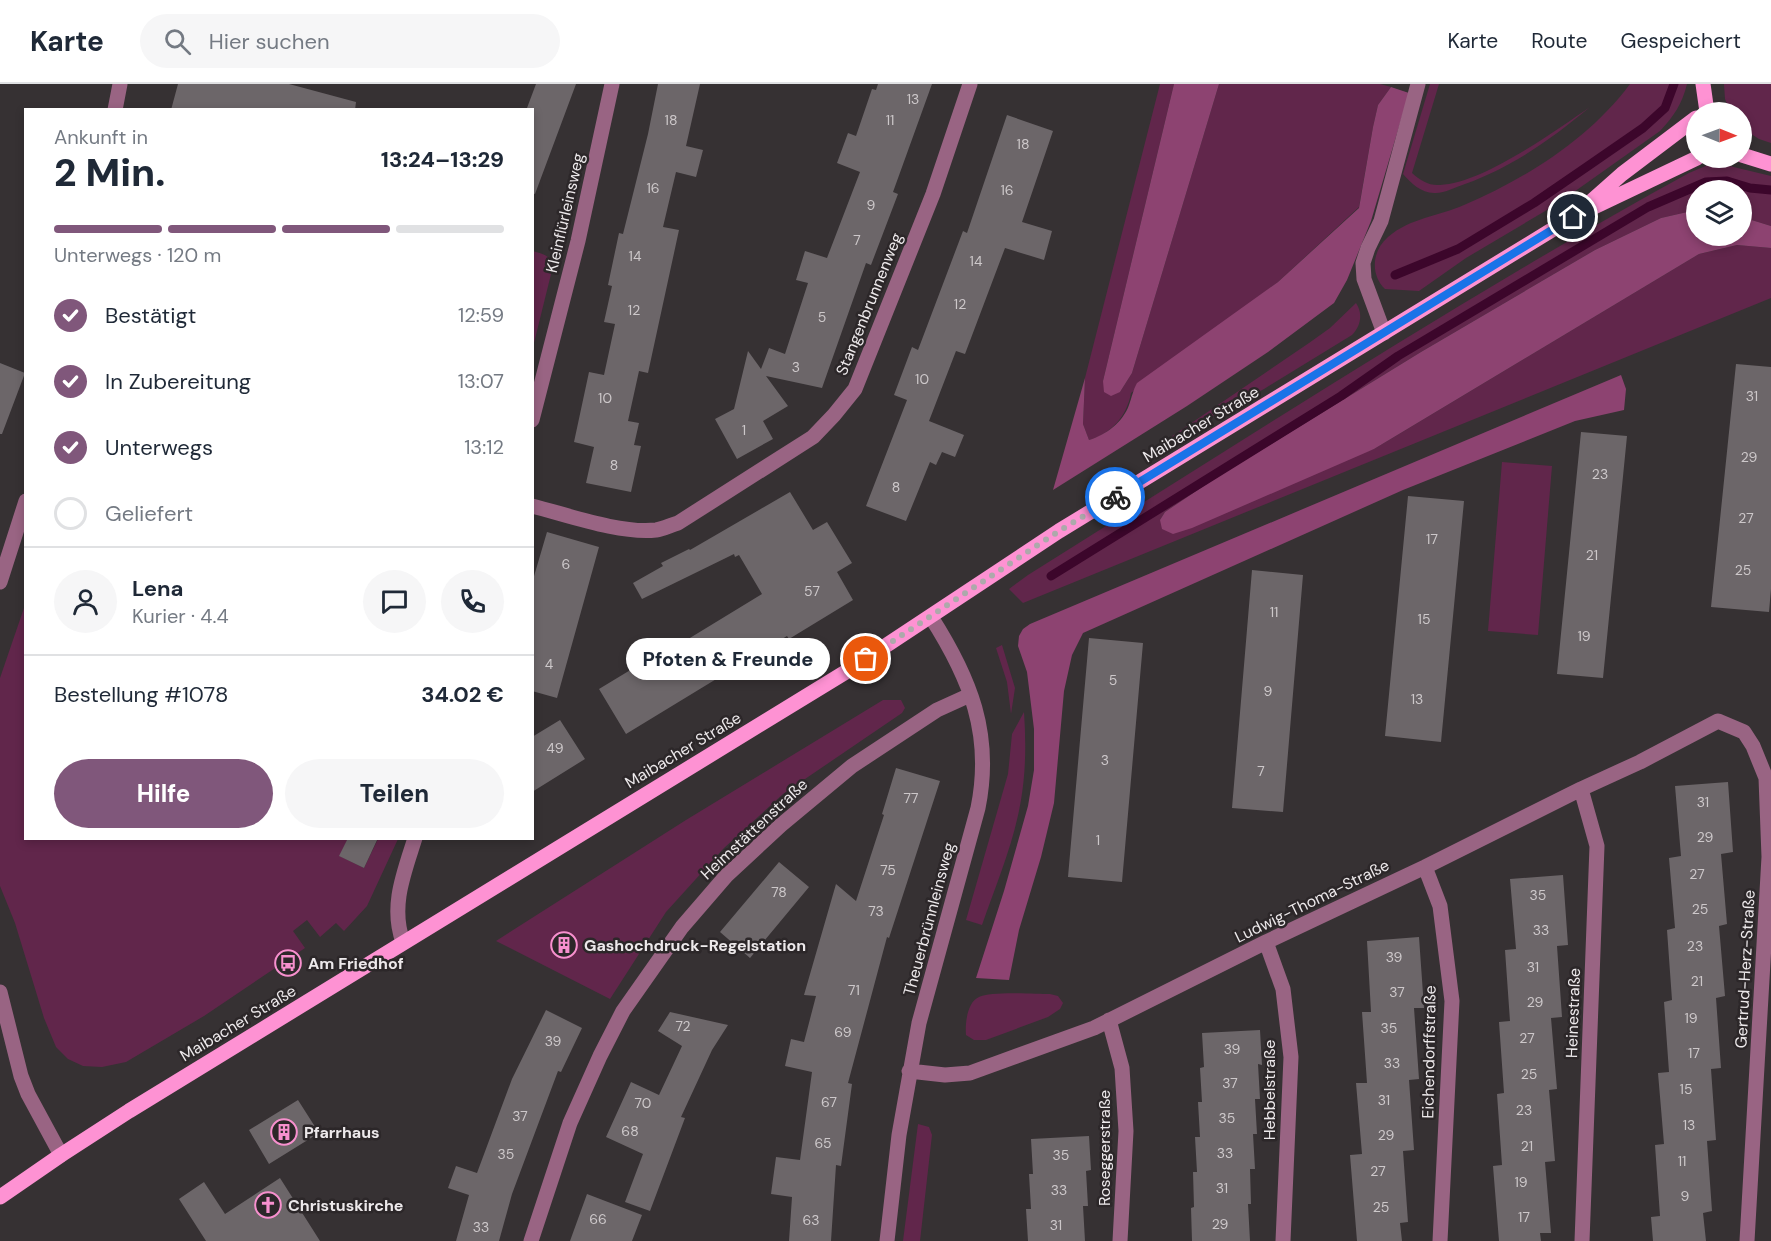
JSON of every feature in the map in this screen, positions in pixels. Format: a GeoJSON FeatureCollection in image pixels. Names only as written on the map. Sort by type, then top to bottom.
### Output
{"type":"FeatureCollection","features":[{"type":"Feature","properties":{"kind":"main road","name":"Maibacher Straße"},"geometry":{"type":"LineString","coordinates":[[1703,84],[1703,102]]}},
{"type":"Feature","properties":{"kind":"main road","name":"Maibacher Straße"},"geometry":{"type":"LineString","coordinates":[[1573,217],[1622,174],[1686,126]]}},
{"type":"Feature","properties":{"kind":"main road"},"geometry":{"type":"LineString","coordinates":[[1752,158],[1771,164]]}},
{"type":"Feature","properties":{"kind":"main road","name":"Maibacher Straße"},"geometry":{"type":"LineString","coordinates":[[0,1197],[61,1155],[403,942],[849,669],[1059,531],[1573,217],[1686,163]]}},
{"type":"Feature","properties":{"kind":"street"},"geometry":{"type":"LineString","coordinates":[[115,108],[120,84]]}},
{"type":"Feature","properties":{"kind":"street","name":"Kleinflürleinsweg"},"geometry":{"type":"LineString","coordinates":[[534,412],[578,241],[612,84]]}},
{"type":"Feature","properties":{"kind":"street","name":"Stangenbrunnenweg"},"geometry":{"type":"LineString","coordinates":[[534,507],[638,531],[658,530],[678,523],[813,437],[855,389],[933,194],[970,84]]}},
{"type":"Feature","properties":{"kind":"street"},"geometry":{"type":"LineString","coordinates":[[1384,333],[1364,279],[1363,263],[1381,221],[1418,84]]}},
{"type":"Feature","properties":{"kind":"street"},"geometry":{"type":"LineString","coordinates":[[0,582],[24,507]]}},
{"type":"Feature","properties":{"kind":"street","name":"Theuerbrünnleinsweg"},"geometry":{"type":"LineString","coordinates":[[887,1241],[889,1209],[909,1071],[925,1000],[983,782],[984,761],[981,733],[970,694],[954,655],[931,617]]}},
{"type":"Feature","properties":{"kind":"street","name":"Heimstättenstraße"},"geometry":{"type":"LineString","coordinates":[[531,1241],[570,1124],[600,1056],[623,1011],[682,927],[726,876],[781,825],[852,766],[937,710],[970,694]]}},
{"type":"Feature","properties":{"kind":"street","name":"Ludwig-Thoma-Straße"},"geometry":{"type":"LineString","coordinates":[[909,1071],[945,1075],[970,1073],[1094,1028],[1266,942],[1641,762],[1718,721]]}},
{"type":"Feature","properties":{"kind":"street","name":"Gertrud-Herz-Straße"},"geometry":{"type":"LineString","coordinates":[[1718,721],[1744,732],[1753,746],[1766,778],[1769,857],[1747,1241]]}},
{"type":"Feature","properties":{"kind":"street","name":"Heinestraße"},"geometry":{"type":"LineString","coordinates":[[1581,789],[1598,846],[1582,1241]]}},
{"type":"Feature","properties":{"kind":"street"},"geometry":{"type":"LineString","coordinates":[[403,942],[398,921],[398,892],[414,840]]}},
{"type":"Feature","properties":{"kind":"street","name":"Eichendorffstraße"},"geometry":{"type":"LineString","coordinates":[[1425,867],[1440,906],[1452,1001],[1440,1241]]}},
{"type":"Feature","properties":{"kind":"street","name":"Hebbelstraße"},"geometry":{"type":"LineString","coordinates":[[1266,942],[1283,989],[1291,1057],[1283,1241]]}},
{"type":"Feature","properties":{"kind":"street"},"geometry":{"type":"LineString","coordinates":[[0,992],[21,1076],[28,1094],[61,1155]]}},
{"type":"Feature","properties":{"kind":"street","name":"Roseggerstraße"},"geometry":{"type":"LineString","coordinates":[[1109,1020],[1122,1068],[1126,1131],[1120,1241]]}},
{"type":"Feature","properties":{"kind":"shaded area"},"geometry":{"type":"Polygon","coordinates":[[[1160,84],[1174,84],[1103,381],[1120,392],[1132,373],[1219,84],[1380,84],[1391,87],[1378,105],[1359,207],[1278,282],[1131,393],[1126,409],[1117,423],[1111,429],[1089,440],[1083,424],[1085,378],[1160,84]]]}},
{"type":"Feature","properties":{"kind":"shaded area"},"geometry":{"type":"Polygon","coordinates":[[[1174,84],[1219,84],[1132,373],[1120,392],[1111,396],[1104,392],[1103,381],[1174,84]]]}},
{"type":"Feature","properties":{"kind":"shaded area"},"geometry":{"type":"Polygon","coordinates":[[[1430,84],[1439,84],[1412,173],[1432,185],[1457,182],[1497,166],[1518,155],[1590,107],[1546,141],[1500,169],[1445,191],[1429,193],[1417,187],[1403,174],[1430,84]]]}},
{"type":"Feature","properties":{"kind":"shaded area"},"geometry":{"type":"Polygon","coordinates":[[[1630,84],[1687,84],[1677,109],[1660,131],[1557,204],[1466,258],[1419,291],[1385,289],[1380,283],[1375,270],[1376,256],[1388,237],[1415,221],[1454,209],[1488,194],[1533,169],[1555,155],[1596,122],[1630,84]]]}},
{"type":"Feature","properties":{"kind":"shaded area"},"geometry":{"type":"Polygon","coordinates":[[[1724,84],[1771,84],[1771,143],[1752,134],[1752,102],[1726,102],[1724,84]]]}},
{"type":"Feature","properties":{"kind":"shaded area"},"geometry":{"type":"Polygon","coordinates":[[[1391,87],[1409,93],[1371,221],[1347,280],[1334,303],[1268,352],[1187,406],[1053,490],[1085,378],[1083,424],[1089,440],[1108,431],[1123,417],[1137,383],[1278,282],[1359,208],[1378,105],[1391,87]]]}},
{"type":"Feature","properties":{"kind":"shaded area"},"geometry":{"type":"Polygon","coordinates":[[[1701,168],[1738,168],[1771,176],[1771,226],[1752,220],[1752,180],[1686,180],[1686,212],[1661,218],[1595,250],[1421,352],[1214,479],[1165,512],[1160,520],[1374,449],[1699,254],[1733,246],[1771,248],[1771,298],[1023,603],[1009,589],[1274,420],[1438,319],[1701,168]]]}},
{"type":"Feature","properties":{"kind":"shaded area"},"geometry":{"type":"Polygon","coordinates":[[[1686,212],[1686,246],[1733,246],[1699,254],[1374,449],[1192,528],[1173,534],[1162,529],[1160,520],[1165,512],[1214,479],[1421,352],[1595,250],[1661,218],[1686,212]]]}},
{"type":"Feature","properties":{"kind":"shaded area"},"geometry":{"type":"Polygon","coordinates":[[[1752,220],[1771,226],[1771,248],[1748,246],[1752,246],[1752,220]]]}},
{"type":"Feature","properties":{"kind":"shaded area"},"geometry":{"type":"Polygon","coordinates":[[[534,251],[548,257],[553,266],[534,343],[534,251]]]}},
{"type":"Feature","properties":{"kind":"shaded area"},"geometry":{"type":"Polygon","coordinates":[[[1356,303],[1360,311],[1360,319],[1352,335],[1264,389],[1165,441],[1330,328],[1356,303]]]}},
{"type":"Feature","properties":{"kind":"shaded area"},"geometry":{"type":"Polygon","coordinates":[[[1621,375],[1626,389],[1624,410],[1575,421],[1403,490],[1083,633],[1072,655],[1064,691],[1054,803],[1041,857],[1019,930],[1009,980],[976,978],[1028,806],[1034,770],[1034,729],[1027,672],[1018,646],[1019,636],[1023,629],[1030,624],[1621,375]]]}},
{"type":"Feature","properties":{"kind":"shaded area"},"geometry":{"type":"Polygon","coordinates":[[[1502,462],[1552,466],[1538,635],[1488,631],[1502,462]]]}},
{"type":"Feature","properties":{"kind":"shaded area"},"geometry":{"type":"Polygon","coordinates":[[[24,608],[24,840],[348,840],[340,856],[364,868],[378,840],[398,840],[367,906],[344,931],[336,923],[320,937],[307,920],[293,931],[305,948],[204,1016],[126,1062],[102,1067],[83,1066],[68,1059],[56,1047],[44,1018],[15,923],[0,886],[0,678],[24,608]]]}},
{"type":"Feature","properties":{"kind":"shaded area"},"geometry":{"type":"Polygon","coordinates":[[[1002,645],[1015,688],[1011,714],[1007,682],[996,648],[1002,645]]]}},
{"type":"Feature","properties":{"kind":"shaded area"},"geometry":{"type":"Polygon","coordinates":[[[883,700],[901,700],[905,708],[902,713],[783,794],[724,848],[666,912],[610,999],[496,941],[686,820],[883,700]]]}},
{"type":"Feature","properties":{"kind":"shaded area"},"geometry":{"type":"Polygon","coordinates":[[[1024,712],[1025,767],[1018,816],[982,925],[966,920],[1008,774],[1012,734],[1024,712]]]}},
{"type":"Feature","properties":{"kind":"shaded area"},"geometry":{"type":"Polygon","coordinates":[[[1002,993],[1058,996],[1063,1003],[1060,1009],[1048,1017],[986,1040],[974,1040],[966,1035],[969,1008],[979,997],[1002,993]]]}},
{"type":"Feature","properties":{"kind":"shaded area"},"geometry":{"type":"Polygon","coordinates":[[[918,1124],[929,1127],[932,1135],[920,1241],[903,1241],[918,1124]]]}},
{"type":"Feature","properties":{"kind":"building"},"geometry":{"type":"Polygon","coordinates":[[[178,84],[289,84],[356,102],[355,108],[172,108],[178,84]]]}},
{"type":"Feature","properties":{"kind":"building"},"geometry":{"type":"Polygon","coordinates":[[[536,84],[576,84],[535,194],[534,108],[527,108],[536,84]]]}},
{"type":"Feature","properties":{"kind":"building"},"geometry":{"type":"Polygon","coordinates":[[[658,84],[700,84],[686,146],[703,150],[696,177],[676,172],[663,227],[679,230],[648,373],[639,371],[628,421],[639,423],[634,445],[641,446],[631,492],[586,483],[594,447],[574,442],[589,372],[604,375],[615,324],[604,322],[612,286],[608,285],[619,233],[623,234],[648,134],[658,84]]]}},
{"type":"Feature","properties":{"kind":"building"},"geometry":{"type":"Polygon","coordinates":[[[878,84],[932,84],[893,192],[898,194],[871,265],[866,263],[822,388],[766,376],[788,406],[763,421],[773,439],[737,459],[715,419],[734,409],[748,351],[761,369],[769,348],[785,354],[808,283],[796,280],[805,251],[827,258],[860,172],[837,163],[848,133],[856,136],[872,89],[876,90],[878,84]]]}},
{"type":"Feature","properties":{"kind":"building"},"geometry":{"type":"Polygon","coordinates":[[[1007,115],[1053,131],[1022,222],[1052,231],[1044,260],[1005,248],[965,354],[956,351],[929,421],[964,435],[955,457],[942,452],[936,465],[930,462],[906,521],[866,506],[907,400],[894,395],[912,347],[918,350],[963,231],[967,233],[1007,115]]]}},
{"type":"Feature","properties":{"kind":"building"},"geometry":{"type":"Polygon","coordinates":[[[0,363],[24,373],[24,376],[2,434],[0,434],[0,363]]]}},
{"type":"Feature","properties":{"kind":"building"},"geometry":{"type":"Polygon","coordinates":[[[1736,364],[1771,367],[1771,589],[1769,612],[1711,607],[1736,364]]]}},
{"type":"Feature","properties":{"kind":"building"},"geometry":{"type":"Polygon","coordinates":[[[1581,432],[1627,436],[1603,678],[1557,674],[1581,432]]]}},
{"type":"Feature","properties":{"kind":"building"},"geometry":{"type":"Polygon","coordinates":[[[790,492],[813,530],[827,522],[852,563],[837,572],[853,600],[789,639],[787,636],[626,734],[599,689],[637,666],[639,669],[762,594],[739,555],[735,557],[734,554],[642,599],[633,583],[663,566],[661,563],[690,550],[790,492]]]}},
{"type":"Feature","properties":{"kind":"building"},"geometry":{"type":"Polygon","coordinates":[[[1408,496],[1464,501],[1441,742],[1385,736],[1408,496]]]}},
{"type":"Feature","properties":{"kind":"building"},"geometry":{"type":"Polygon","coordinates":[[[547,532],[599,547],[557,698],[534,692],[534,576],[547,532]]]}},
{"type":"Feature","properties":{"kind":"building"},"geometry":{"type":"Polygon","coordinates":[[[1252,570],[1303,575],[1283,812],[1232,808],[1252,570]]]}},
{"type":"Feature","properties":{"kind":"building"},"geometry":{"type":"Polygon","coordinates":[[[1089,638],[1143,643],[1122,882],[1068,877],[1089,638]]]}},
{"type":"Feature","properties":{"kind":"building"},"geometry":{"type":"Polygon","coordinates":[[[560,720],[585,759],[534,791],[534,736],[560,720]]]}},
{"type":"Feature","properties":{"kind":"building"},"geometry":{"type":"Polygon","coordinates":[[[896,768],[940,781],[889,938],[887,937],[848,1083],[852,1084],[841,1166],[836,1165],[831,1241],[789,1241],[792,1197],[771,1194],[776,1157],[800,1160],[812,1072],[785,1066],[791,1039],[804,1042],[816,996],[804,995],[836,884],[856,901],[884,815],[882,814],[896,768]]]}},
{"type":"Feature","properties":{"kind":"building"},"geometry":{"type":"Polygon","coordinates":[[[1728,782],[1733,852],[1721,854],[1727,924],[1719,926],[1725,996],[1716,998],[1721,1068],[1711,1069],[1716,1140],[1707,1141],[1712,1211],[1703,1213],[1706,1241],[1653,1241],[1651,1217],[1660,1216],[1655,1145],[1664,1144],[1658,1073],[1669,1072],[1664,1002],[1672,1000],[1667,930],[1675,928],[1669,858],[1681,856],[1675,786],[1728,782]]]}},
{"type":"Feature","properties":{"kind":"building"},"geometry":{"type":"Polygon","coordinates":[[[347,840],[377,840],[364,868],[339,856],[347,840]]]}},
{"type":"Feature","properties":{"kind":"building"},"geometry":{"type":"Polygon","coordinates":[[[779,862],[809,887],[750,958],[720,932],[779,862]]]}},
{"type":"Feature","properties":{"kind":"building"},"geometry":{"type":"Polygon","coordinates":[[[1563,875],[1568,945],[1557,946],[1562,1017],[1551,1018],[1557,1089],[1549,1090],[1555,1161],[1545,1162],[1551,1233],[1540,1233],[1541,1241],[1499,1241],[1493,1166],[1502,1165],[1497,1094],[1504,1093],[1499,1022],[1510,1021],[1505,950],[1516,949],[1510,879],[1563,875]]]}},
{"type":"Feature","properties":{"kind":"building"},"geometry":{"type":"Polygon","coordinates":[[[1419,937],[1424,1008],[1414,1008],[1419,1079],[1409,1080],[1414,1150],[1403,1151],[1408,1222],[1400,1223],[1402,1241],[1357,1241],[1350,1155],[1362,1154],[1356,1083],[1367,1083],[1362,1012],[1371,1012],[1367,941],[1419,937]]]}},
{"type":"Feature","properties":{"kind":"building"},"geometry":{"type":"Polygon","coordinates":[[[546,1010],[582,1028],[561,1072],[558,1071],[512,1194],[499,1241],[456,1241],[469,1195],[448,1188],[456,1166],[477,1173],[512,1079],[546,1010]]]}},
{"type":"Feature","properties":{"kind":"building"},"geometry":{"type":"Polygon","coordinates":[[[670,1012],[728,1025],[712,1050],[681,1117],[685,1118],[650,1211],[625,1202],[643,1154],[606,1137],[631,1082],[659,1095],[682,1046],[658,1031],[670,1012]]]}},
{"type":"Feature","properties":{"kind":"building"},"geometry":{"type":"Polygon","coordinates":[[[1260,1030],[1262,1065],[1258,1064],[1260,1099],[1255,1099],[1257,1134],[1253,1134],[1255,1169],[1250,1169],[1251,1204],[1248,1204],[1250,1241],[1192,1241],[1193,1172],[1197,1172],[1195,1137],[1200,1137],[1198,1102],[1202,1102],[1200,1068],[1204,1067],[1202,1033],[1260,1030]]]}},
{"type":"Feature","properties":{"kind":"building","name":"Pfarrhaus"},"geometry":{"type":"Polygon","coordinates":[[[298,1100],[319,1133],[269,1164],[249,1130],[298,1100]]]}},
{"type":"Feature","properties":{"kind":"building"},"geometry":{"type":"Polygon","coordinates":[[[1089,1136],[1091,1170],[1086,1171],[1088,1206],[1083,1206],[1085,1241],[1028,1241],[1026,1209],[1031,1209],[1029,1174],[1033,1174],[1031,1139],[1089,1136]]]}},
{"type":"Feature","properties":{"kind":"building","name":"Christuskirche"},"geometry":{"type":"Polygon","coordinates":[[[280,1178],[320,1241],[206,1241],[179,1199],[204,1182],[225,1214],[280,1178]]]}},
{"type":"Feature","properties":{"kind":"building"},"geometry":{"type":"Polygon","coordinates":[[[587,1194],[642,1215],[632,1241],[570,1241],[587,1194]]]}},
{"type":"Feature","properties":{"kind":"waterway"},"geometry":{"type":"LineString","coordinates":[[1395,275],[1458,249],[1534,203],[1643,128],[1665,108],[1674,84]]}},
{"type":"Feature","properties":{"kind":"waterway"},"geometry":{"type":"LineString","coordinates":[[1051,576],[1341,396],[1398,356],[1648,207],[1706,182],[1727,181],[1750,188],[1771,190]]}},
{"type":"Feature","properties":{"kind":"way so far"},"geometry":{"type":"LineString","coordinates":[[866,659],[1059,531],[1115,497]]}},
{"type":"Feature","properties":{"kind":"place","name":"Pfoten & Freunde"},"geometry":{"type":"Point","coordinates":[866,659]}},
{"type":"Feature","properties":{"kind":"place","name":"Gashochdruck-Regelstation"},"geometry":{"type":"Point","coordinates":[564,945]}},
{"type":"Feature","properties":{"kind":"place","name":"Am Friedhof"},"geometry":{"type":"Point","coordinates":[288,963]}},
{"type":"Feature","properties":{"kind":"place","name":"Pfarrhaus"},"geometry":{"type":"Point","coordinates":[284,1132]}},
{"type":"Feature","properties":{"kind":"place","name":"Christuskirche"},"geometry":{"type":"Point","coordinates":[268,1205]}},
{"type":"Feature","properties":{"kind":"route"},"geometry":{"type":"LineString","coordinates":[[1115,497],[1573,217]]}}]}
